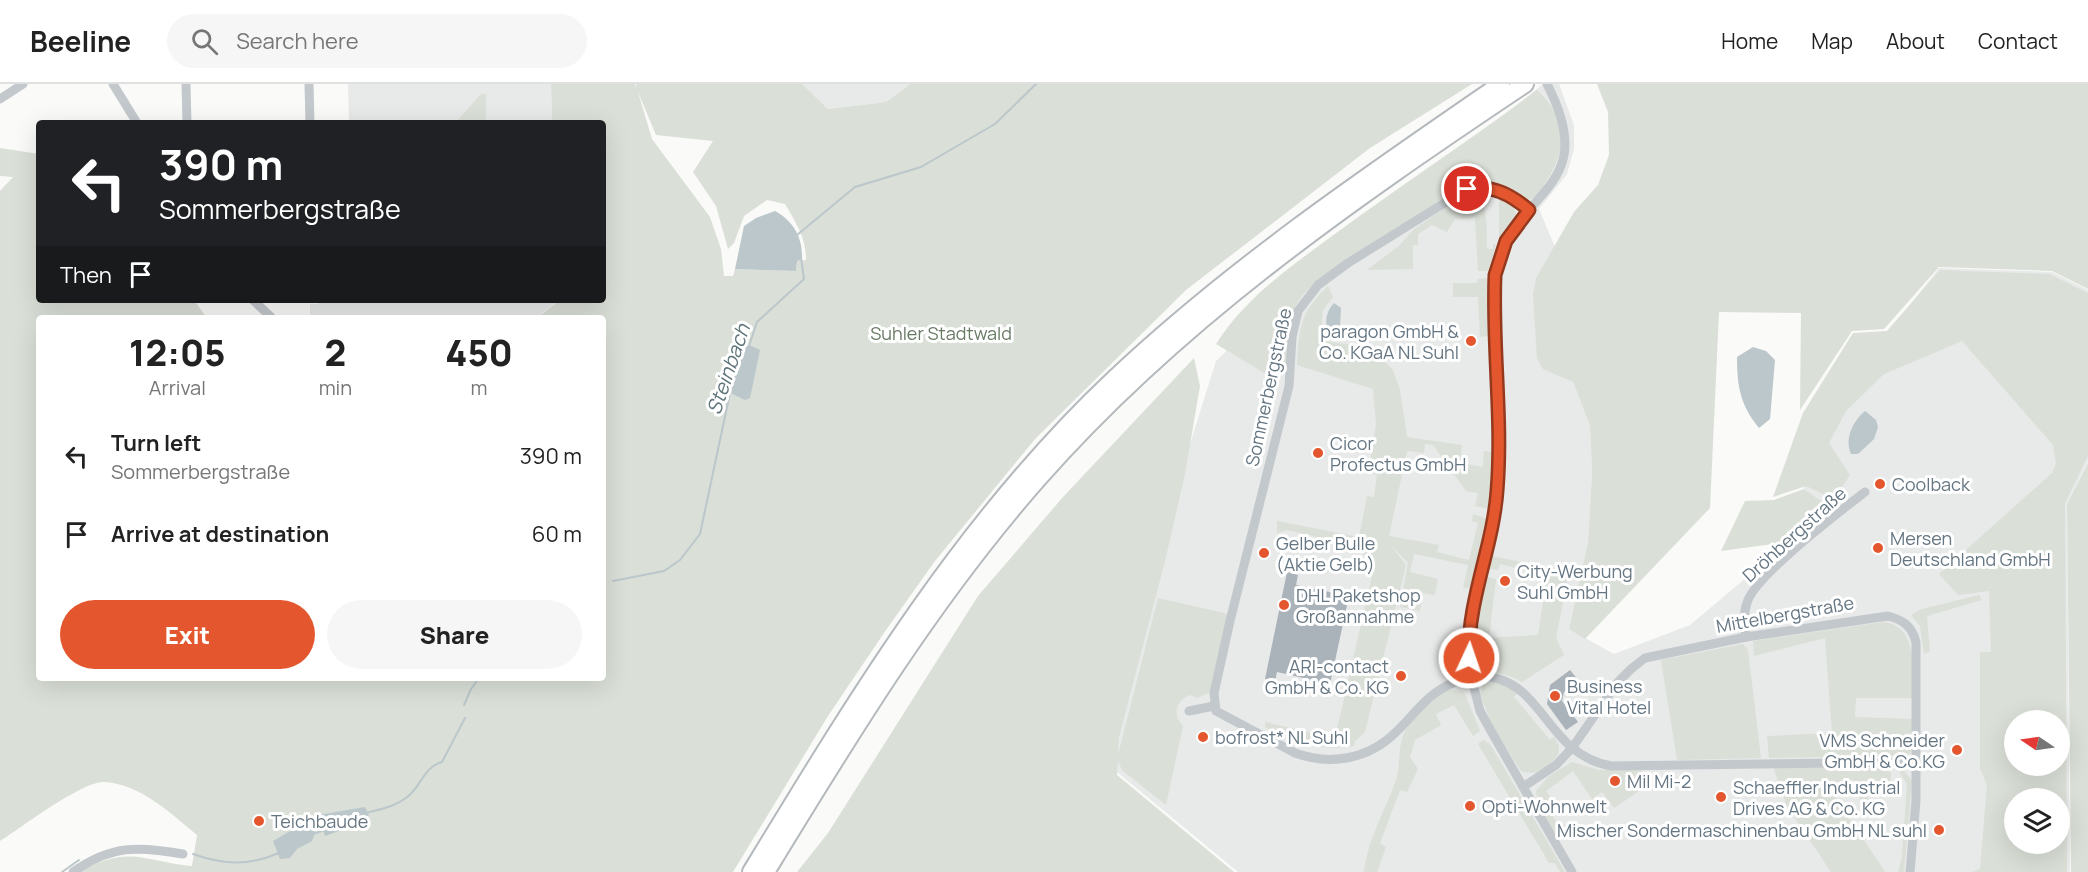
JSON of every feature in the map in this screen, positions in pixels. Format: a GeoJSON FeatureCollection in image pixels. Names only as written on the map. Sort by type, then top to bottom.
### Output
{"type":"FeatureCollection","features":[{"type":"Feature","properties":{"kind":"highway"},"geometry":{"type":"LineString","coordinates":[[766,872],[825,761],[927,595],[1024,474],[1113,380],[1260,254],[1501,84]]}},
{"type":"Feature","properties":{"kind":"highway"},"geometry":{"type":"LineString","coordinates":[[751,872],[825,761],[942,597],[1038,478],[1123,389],[1195,324],[1275,258],[1390,174],[1525,84]]}},
{"type":"Feature","properties":{"kind":"street"},"geometry":{"type":"LineString","coordinates":[[0,99],[23,84]]}},
{"type":"Feature","properties":{"kind":"street"},"geometry":{"type":"LineString","coordinates":[[113,84],[135,120]]}},
{"type":"Feature","properties":{"kind":"street"},"geometry":{"type":"LineString","coordinates":[[186,84],[187,120]]}},
{"type":"Feature","properties":{"kind":"street"},"geometry":{"type":"LineString","coordinates":[[309,84],[310,120]]}},
{"type":"Feature","properties":{"kind":"street"},"geometry":{"type":"LineString","coordinates":[[1547,84],[1557,102],[1567,136],[1564,159],[1552,183],[1506,241],[1495,275],[1497,491],[1470,626],[1470,676],[1480,711],[1572,872]]}},
{"type":"Feature","properties":{"kind":"street","name":"Sommerbergstraße"},"geometry":{"type":"LineString","coordinates":[[1214,706],[1214,693],[1230,621],[1289,386],[1295,322],[1306,298],[1348,263],[1467,189],[1479,187],[1502,191],[1529,210]]}},
{"type":"Feature","properties":{"kind":"street"},"geometry":{"type":"LineString","coordinates":[[256,303],[269,315]]}},
{"type":"Feature","properties":{"kind":"street","name":"Dröhbergstraße"},"geometry":{"type":"LineString","coordinates":[[1746,637],[1744,619],[1752,592],[1792,553],[1865,492]]}},
{"type":"Feature","properties":{"kind":"street","name":"Mittelbergstraße"},"geometry":{"type":"LineString","coordinates":[[1523,787],[1556,765],[1572,748],[1618,682],[1645,658],[1746,637],[1874,616],[1888,616],[1907,624],[1914,633],[1917,650],[1914,846],[1910,872]]}},
{"type":"Feature","properties":{"kind":"street"},"geometry":{"type":"LineString","coordinates":[[1189,711],[1214,706],[1219,715],[1295,753],[1308,758],[1339,760],[1360,755],[1382,744],[1432,694],[1470,676],[1502,678],[1523,691],[1553,729],[1572,748],[1586,759],[1611,766],[1916,762]]}},
{"type":"Feature","properties":{"kind":"street"},"geometry":{"type":"LineString","coordinates":[[73,872],[117,850],[144,847],[183,854]]}},
{"type":"Feature","properties":{"kind":"shaded area"},"geometry":{"type":"Polygon","coordinates":[[[348,84],[551,84],[552,120],[349,120],[348,84]]]}},
{"type":"Feature","properties":{"kind":"shaded area"},"geometry":{"type":"Polygon","coordinates":[[[802,84],[910,84],[886,102],[828,109],[802,84]]]}},
{"type":"Feature","properties":{"kind":"shaded area"},"geometry":{"type":"Polygon","coordinates":[[[1543,84],[1559,84],[1574,125],[1574,149],[1567,174],[1539,209],[1555,247],[1536,278],[1560,375],[1573,382],[1590,426],[1592,472],[1588,542],[1569,629],[1614,654],[1690,625],[1830,507],[1804,489],[1803,442],[1939,268],[2052,272],[2088,290],[2088,462],[2067,504],[2069,710],[2004,710],[2004,776],[2069,776],[2069,788],[2004,788],[2004,854],[2070,854],[2070,872],[1238,872],[1106,763],[1153,562],[1216,361],[1290,288],[1543,84]]]}},
{"type":"Feature","properties":{"kind":"shaded area"},"geometry":{"type":"Polygon","coordinates":[[[775,211],[788,220],[799,238],[802,260],[797,261],[796,271],[735,269],[744,226],[756,218],[775,211]]]}},
{"type":"Feature","properties":{"kind":"shaded area"},"geometry":{"type":"Polygon","coordinates":[[[554,303],[540,315],[310,315],[310,304],[554,303]]]}},
{"type":"Feature","properties":{"kind":"shaded area"},"geometry":{"type":"Polygon","coordinates":[[[1334,303],[1341,308],[1340,327],[1335,332],[1328,330],[1326,323],[1328,312],[1334,303]]]}},
{"type":"Feature","properties":{"kind":"shaded area"},"geometry":{"type":"Polygon","coordinates":[[[749,345],[760,350],[750,398],[745,400],[722,389],[737,349],[749,345]]]}},
{"type":"Feature","properties":{"kind":"shaded area"},"geometry":{"type":"Polygon","coordinates":[[[1753,347],[1766,351],[1775,360],[1770,419],[1759,428],[1744,403],[1738,377],[1737,357],[1753,347]]]}},
{"type":"Feature","properties":{"kind":"shaded area"},"geometry":{"type":"Polygon","coordinates":[[[1865,411],[1876,420],[1878,427],[1874,439],[1858,454],[1851,454],[1849,436],[1857,420],[1865,411]]]}},
{"type":"Feature","properties":{"kind":"shaded area"},"geometry":{"type":"Polygon","coordinates":[[[365,807],[369,815],[358,824],[325,836],[318,815],[365,807]]]}},
{"type":"Feature","properties":{"kind":"shaded area"},"geometry":{"type":"Polygon","coordinates":[[[304,823],[313,828],[315,833],[312,841],[297,849],[290,858],[280,859],[273,841],[304,823]]]}},
{"type":"Feature","properties":{"kind":"green space","name":"Suhler Stadtwald"},"geometry":{"type":"Polygon","coordinates":[[[551,84],[635,84],[636,88],[636,84],[802,84],[828,109],[886,102],[910,84],[1472,84],[1370,148],[1186,290],[1035,439],[935,561],[886,630],[828,716],[733,872],[77,872],[110,859],[123,857],[146,858],[192,866],[197,835],[166,809],[143,794],[131,788],[105,782],[95,783],[68,796],[0,841],[0,191],[13,177],[0,176],[0,148],[36,154],[36,303],[196,303],[205,315],[36,315],[36,681],[606,681],[606,315],[541,315],[555,304],[606,303],[606,120],[552,120],[551,84]],[[638,92],[652,139],[710,217],[721,249],[724,276],[733,276],[735,269],[796,271],[797,261],[806,260],[806,252],[802,237],[785,204],[767,200],[744,216],[734,243],[728,249],[716,206],[693,172],[713,141],[656,135],[638,92]]]}},
{"type":"Feature","properties":{"kind":"green space"},"geometry":{"type":"Polygon","coordinates":[[[1597,84],[2088,84],[2088,289],[2052,271],[1939,267],[1884,329],[1852,331],[1800,410],[1801,313],[1719,312],[1710,508],[1585,639],[1569,629],[1588,542],[1592,472],[1590,426],[1573,382],[1543,369],[1537,358],[1533,295],[1536,278],[1574,212],[1598,185],[1609,155],[1608,112],[1597,84]]]}},
{"type":"Feature","properties":{"kind":"green space"},"geometry":{"type":"Polygon","coordinates":[[[1537,90],[1549,103],[1557,117],[1561,130],[1561,143],[1553,170],[1535,198],[1525,199],[1504,188],[1490,184],[1465,185],[1332,270],[1308,289],[1295,307],[1290,320],[1286,366],[1282,373],[1276,376],[1266,374],[1216,344],[1240,312],[1284,272],[1537,90]]]}},
{"type":"Feature","properties":{"kind":"green space"},"geometry":{"type":"Polygon","coordinates":[[[481,94],[486,94],[486,120],[458,120],[481,94]]]}},
{"type":"Feature","properties":{"kind":"green space"},"geometry":{"type":"Polygon","coordinates":[[[1474,194],[1483,204],[1485,211],[1487,249],[1493,249],[1493,244],[1496,244],[1488,271],[1478,271],[1475,218],[1455,219],[1447,232],[1432,225],[1418,234],[1418,245],[1413,245],[1413,269],[1367,270],[1400,245],[1413,230],[1458,199],[1474,194]]]}},
{"type":"Feature","properties":{"kind":"green space"},"geometry":{"type":"Polygon","coordinates":[[[1499,198],[1512,204],[1516,214],[1499,240],[1499,198]]]}},
{"type":"Feature","properties":{"kind":"green space"},"geometry":{"type":"Polygon","coordinates":[[[1940,270],[2049,274],[2088,293],[2088,456],[2065,503],[2066,710],[2004,710],[2004,776],[2066,776],[2067,788],[2004,788],[2004,854],[2067,854],[2067,872],[1972,872],[1980,869],[1987,785],[1980,768],[1980,652],[1991,652],[1989,591],[1958,595],[1939,574],[2052,473],[2056,464],[2053,445],[1962,341],[1884,374],[1846,411],[1829,443],[1850,475],[1834,499],[1806,486],[1773,497],[1803,413],[1853,333],[1887,331],[1940,270]]]}},
{"type":"Feature","properties":{"kind":"green space"},"geometry":{"type":"Polygon","coordinates":[[[1488,278],[1489,336],[1480,337],[1478,297],[1453,297],[1453,283],[1477,283],[1478,279],[1488,278]]]}},
{"type":"Feature","properties":{"kind":"green space"},"geometry":{"type":"Polygon","coordinates":[[[1328,286],[1333,297],[1323,310],[1321,330],[1329,342],[1370,347],[1393,370],[1400,390],[1407,437],[1462,445],[1460,463],[1483,467],[1484,451],[1492,452],[1489,509],[1475,506],[1478,493],[1466,491],[1433,445],[1425,444],[1424,453],[1407,451],[1389,536],[1439,545],[1437,552],[1469,560],[1478,523],[1472,521],[1473,514],[1488,519],[1472,588],[1463,588],[1468,565],[1414,554],[1410,572],[1438,579],[1435,595],[1423,593],[1420,611],[1400,607],[1408,563],[1388,542],[1406,565],[1365,732],[1355,741],[1354,746],[1330,748],[1286,737],[1265,727],[1265,722],[1335,738],[1373,572],[1360,547],[1287,530],[1277,533],[1277,521],[1359,537],[1367,496],[1374,497],[1377,475],[1369,472],[1376,424],[1373,389],[1297,365],[1300,330],[1306,313],[1328,286]]]}},
{"type":"Feature","properties":{"kind":"green space"},"geometry":{"type":"Polygon","coordinates":[[[1194,358],[1200,386],[1185,474],[1119,737],[1118,755],[1158,598],[1228,614],[1210,692],[1198,698],[1189,695],[1178,705],[1177,717],[1183,726],[1166,805],[1122,770],[1118,761],[1117,775],[1234,872],[797,872],[828,833],[978,596],[1063,497],[1194,358]]]}},
{"type":"Feature","properties":{"kind":"green space"},"geometry":{"type":"Polygon","coordinates":[[[2088,463],[2088,872],[2071,872],[2067,504],[2088,463]]]}},
{"type":"Feature","properties":{"kind":"green space"},"geometry":{"type":"Polygon","coordinates":[[[1804,489],[1830,507],[1788,542],[1721,551],[1745,501],[1774,500],[1804,489]]]}},
{"type":"Feature","properties":{"kind":"green space"},"geometry":{"type":"Polygon","coordinates":[[[1492,556],[1569,572],[1556,638],[1564,655],[1522,682],[1478,664],[1477,634],[1485,585],[1487,577],[1496,579],[1489,638],[1538,635],[1547,576],[1500,564],[1498,570],[1489,569],[1492,556]]]}},
{"type":"Feature","properties":{"kind":"green space"},"geometry":{"type":"Polygon","coordinates":[[[1979,595],[1982,600],[1927,616],[1930,651],[1924,654],[1920,626],[1911,615],[1922,609],[1979,595]]]}},
{"type":"Feature","properties":{"kind":"green space"},"geometry":{"type":"Polygon","coordinates":[[[1884,622],[1903,632],[1908,641],[1913,663],[1913,698],[1856,698],[1855,717],[1914,719],[1911,752],[1906,756],[1769,758],[1767,736],[1832,733],[1825,638],[1754,656],[1753,641],[1884,622]]]}},
{"type":"Feature","properties":{"kind":"green space"},"geometry":{"type":"Polygon","coordinates":[[[1743,644],[1748,650],[1761,758],[1677,760],[1661,660],[1743,644]]]}},
{"type":"Feature","properties":{"kind":"green space"},"geometry":{"type":"Polygon","coordinates":[[[1492,682],[1503,684],[1518,693],[1514,697],[1550,740],[1554,737],[1559,746],[1558,755],[1542,770],[1532,773],[1521,771],[1494,729],[1480,695],[1483,685],[1492,682]]]}},
{"type":"Feature","properties":{"kind":"green space"},"geometry":{"type":"Polygon","coordinates":[[[1448,689],[1464,692],[1480,731],[1473,736],[1454,705],[1436,714],[1441,725],[1415,740],[1410,757],[1418,769],[1407,792],[1400,790],[1380,843],[1386,847],[1377,872],[1364,872],[1373,837],[1396,780],[1405,731],[1419,713],[1448,689]]]}},
{"type":"Feature","properties":{"kind":"green space"},"geometry":{"type":"Polygon","coordinates":[[[1483,740],[1490,744],[1565,872],[1560,872],[1555,863],[1549,863],[1478,744],[1483,740]]]}},
{"type":"Feature","properties":{"kind":"green space"},"geometry":{"type":"Polygon","coordinates":[[[1572,762],[1599,770],[1641,770],[1651,783],[1614,808],[1602,792],[1592,799],[1573,771],[1546,791],[1557,808],[1551,813],[1559,827],[1564,824],[1566,828],[1558,833],[1554,832],[1538,805],[1536,791],[1549,776],[1572,762]]]}},
{"type":"Feature","properties":{"kind":"green space"},"geometry":{"type":"Polygon","coordinates":[[[1773,767],[1888,768],[1891,773],[1891,785],[1887,780],[1866,795],[1870,802],[1868,804],[1862,802],[1855,791],[1863,785],[1853,780],[1840,782],[1834,795],[1885,872],[1831,872],[1787,806],[1773,767]]]}},
{"type":"Feature","properties":{"kind":"green space"},"geometry":{"type":"Polygon","coordinates":[[[1901,767],[1912,781],[1904,872],[1898,872],[1902,857],[1907,784],[1899,771],[1901,767]]]}},
{"type":"Feature","properties":{"kind":"building"},"geometry":{"type":"Polygon","coordinates":[[[1287,572],[1298,575],[1296,585],[1349,596],[1330,684],[1277,672],[1275,681],[1265,679],[1287,572]]]}},
{"type":"Feature","properties":{"kind":"building","name":"Business Vital Hotel"},"geometry":{"type":"Polygon","coordinates":[[[1570,670],[1579,681],[1564,692],[1562,701],[1578,722],[1566,730],[1547,704],[1550,685],[1570,670]]]}},
{"type":"Feature","properties":{"kind":"waterway","name":"Steinbach"},"geometry":{"type":"LineString","coordinates":[[797,235],[855,187],[921,167],[995,124],[1036,84]]}},
{"type":"Feature","properties":{"kind":"waterway","name":"Steinbach"},"geometry":{"type":"LineString","coordinates":[[749,346],[757,322],[804,279],[801,258]]}},
{"type":"Feature","properties":{"kind":"waterway","name":"Steinbach"},"geometry":{"type":"LineString","coordinates":[[613,581],[664,571],[680,560],[700,534],[730,393]]}},
{"type":"Feature","properties":{"kind":"waterway","name":"Steinbach"},"geometry":{"type":"LineString","coordinates":[[464,705],[477,681]]}},
{"type":"Feature","properties":{"kind":"waterway","name":"Steinbach"},"geometry":{"type":"LineString","coordinates":[[366,813],[397,804],[411,794],[430,768],[442,762],[465,718]]}},
{"type":"Feature","properties":{"kind":"waterway"},"geometry":{"type":"LineString","coordinates":[[313,834],[325,830]]}},
{"type":"Feature","properties":{"kind":"waterway","name":"Steinbach"},"geometry":{"type":"LineString","coordinates":[[193,854],[226,862],[247,862],[279,853]]}},
{"type":"Feature","properties":{"kind":"waterway","name":"Steinbach"},"geometry":{"type":"LineString","coordinates":[[62,872],[79,860]]}},
{"type":"Feature","properties":{"kind":"place","name":"paragon GmbH & Co. KGaA NL Suhl"},"geometry":{"type":"Point","coordinates":[1471,341]}},
{"type":"Feature","properties":{"kind":"place","name":"Cicor Profectus GmbH"},"geometry":{"type":"Point","coordinates":[1318,453]}},
{"type":"Feature","properties":{"kind":"place","name":"Coolback"},"geometry":{"type":"Point","coordinates":[1880,484]}},
{"type":"Feature","properties":{"kind":"place","name":"Mersen Deutschland GmbH"},"geometry":{"type":"Point","coordinates":[1878,548]}},
{"type":"Feature","properties":{"kind":"place","name":"Gelber Bulle (Aktie Gelb)"},"geometry":{"type":"Point","coordinates":[1264,553]}},
{"type":"Feature","properties":{"kind":"place","name":"City-Werbung Suhl GmbH"},"geometry":{"type":"Point","coordinates":[1505,581]}},
{"type":"Feature","properties":{"kind":"place","name":"DHL Paketshop Großannahme"},"geometry":{"type":"Point","coordinates":[1284,605]}},
{"type":"Feature","properties":{"kind":"place","name":"ARI-contact GmbH & Co. KG"},"geometry":{"type":"Point","coordinates":[1401,676]}},
{"type":"Feature","properties":{"kind":"place","name":"Business Vital Hotel"},"geometry":{"type":"Point","coordinates":[1555,696]}},
{"type":"Feature","properties":{"kind":"place","name":"bofrost* NL Suhl"},"geometry":{"type":"Point","coordinates":[1203,737]}},
{"type":"Feature","properties":{"kind":"place","name":"VMS Schneider GmbH & Co.KG"},"geometry":{"type":"Point","coordinates":[1957,750]}},
{"type":"Feature","properties":{"kind":"place","name":"Mil Mi-2"},"geometry":{"type":"Point","coordinates":[1615,781]}},
{"type":"Feature","properties":{"kind":"place","name":"Schaeffler Industrial Drives AG & Co. KG"},"geometry":{"type":"Point","coordinates":[1721,797]}},
{"type":"Feature","properties":{"kind":"place","name":"Opti-Wohnwelt"},"geometry":{"type":"Point","coordinates":[1470,806]}},
{"type":"Feature","properties":{"kind":"place","name":"Teichbaude"},"geometry":{"type":"Point","coordinates":[259,821]}},
{"type":"Feature","properties":{"kind":"place","name":"Mischer Sondermaschinenbau GmbH NL suhl"},"geometry":{"type":"Point","coordinates":[1939,830]}},
{"type":"Feature","properties":{"kind":"route"},"geometry":{"type":"LineString","coordinates":[[1467,189],[1479,187],[1502,191],[1529,210],[1506,241],[1495,275],[1497,491],[1489,544],[1473,612],[1468,648],[1469,658]]}}]}
